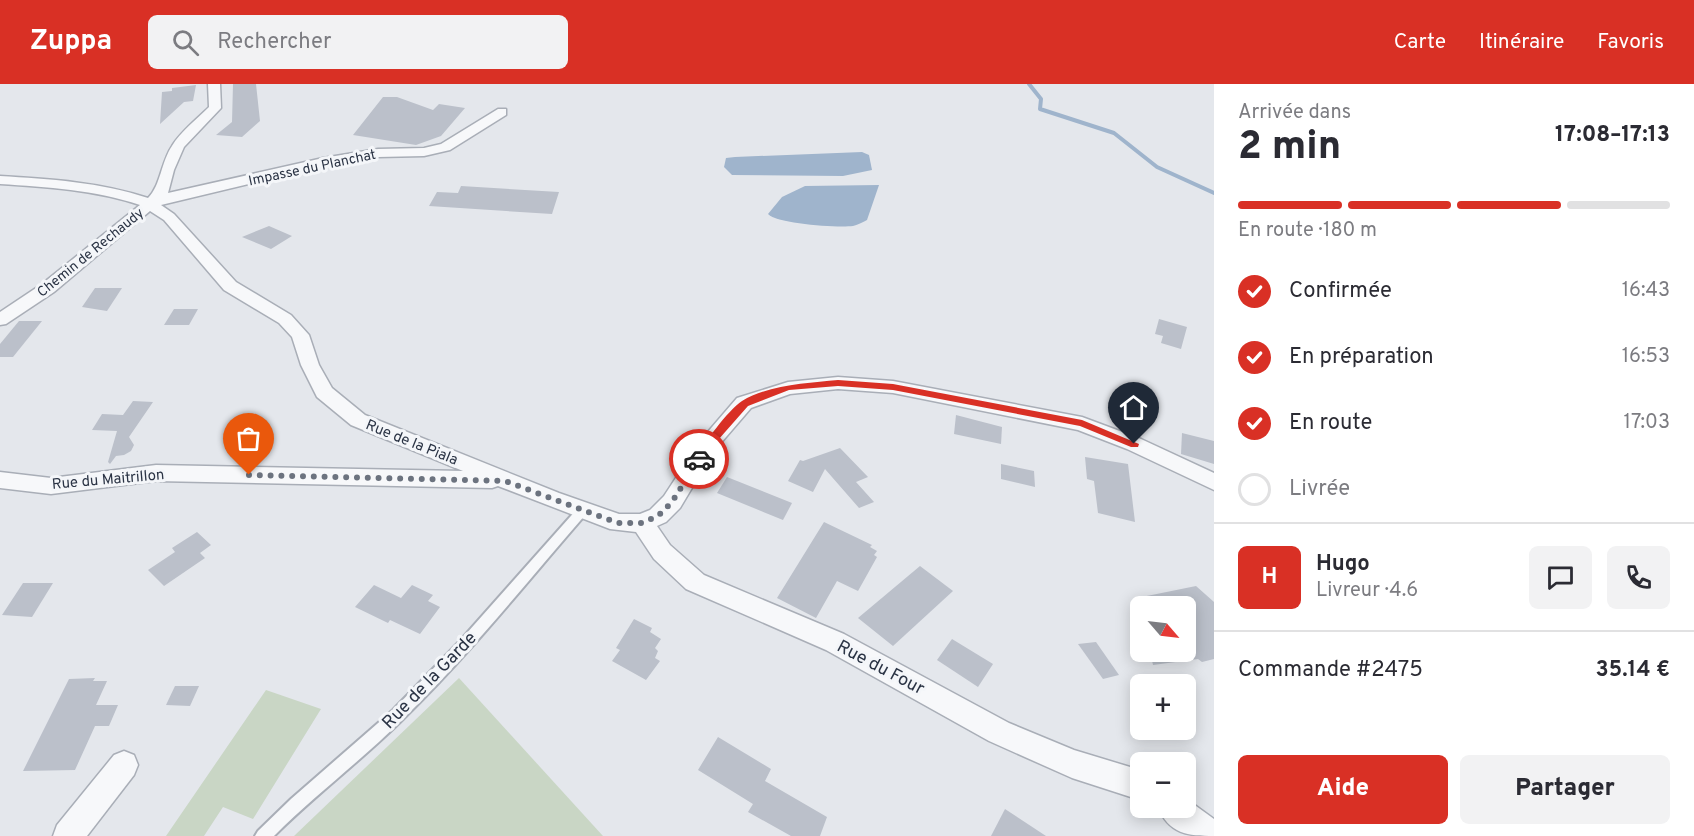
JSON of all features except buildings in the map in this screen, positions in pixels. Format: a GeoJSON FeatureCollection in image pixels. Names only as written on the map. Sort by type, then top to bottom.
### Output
{"type":"FeatureCollection","features":[{"type":"Feature","properties":{"kind":"street"},"geometry":{"type":"LineString","coordinates":[[150,204],[161,193],[166,170],[178,146],[215,108],[214,84]]}},
{"type":"Feature","properties":{"kind":"street","name":"Impasse du Planchat"},"geometry":{"type":"LineString","coordinates":[[150,204],[171,197],[323,162],[378,153],[424,152],[445,147],[502,112]]}},
{"type":"Feature","properties":{"kind":"street","name":"Rue de la Piala"},"geometry":{"type":"LineString","coordinates":[[0,180],[48,183],[98,190],[124,195],[150,204],[169,217],[230,286],[285,319],[300,335],[310,365],[324,392],[358,420],[582,511],[618,523],[642,523]]}},
{"type":"Feature","properties":{"kind":"street","name":"Chemin de Rechaudy"},"geometry":{"type":"LineString","coordinates":[[0,320],[48,288],[150,204]]}},
{"type":"Feature","properties":{"kind":"street"},"geometry":{"type":"LineString","coordinates":[[642,523],[658,516],[672,502],[707,446],[744,404],[788,388],[838,383],[893,387],[1082,424],[1134,444],[1214,482]]}},
{"type":"Feature","properties":{"kind":"street","name":"Rue du Maitrillon"},"geometry":{"type":"LineString","coordinates":[[0,480],[51,486],[156,473],[505,481]]}},
{"type":"Feature","properties":{"kind":"street","name":"Rue du Four"},"geometry":{"type":"LineString","coordinates":[[642,523],[662,552],[695,582],[835,642],[999,732],[1072,764],[1130,782]]}},
{"type":"Feature","properties":{"kind":"street"},"geometry":{"type":"LineString","coordinates":[[68,836],[124,765]]}},
{"type":"Feature","properties":{"kind":"street"},"geometry":{"type":"LineString","coordinates":[[1187,818],[1211,836]]}},
{"type":"Feature","properties":{"kind":"lane","name":"Rue de la Garde"},"geometry":{"type":"LineString","coordinates":[[263,836],[296,804],[398,715],[463,647],[582,511]]}},
{"type":"Feature","properties":{"kind":"green space"},"geometry":{"type":"Polygon","coordinates":[[[459,678],[603,836],[294,836],[459,678]]]}},
{"type":"Feature","properties":{"kind":"green space"},"geometry":{"type":"Polygon","coordinates":[[[266,690],[321,709],[253,819],[223,807],[204,836],[166,836],[266,690]]]}},
{"type":"Feature","properties":{"kind":"water"},"geometry":{"type":"Polygon","coordinates":[[[862,152],[869,155],[872,170],[843,176],[732,175],[724,167],[726,158],[735,157],[862,152]]]}},
{"type":"Feature","properties":{"kind":"water"},"geometry":{"type":"Polygon","coordinates":[[[879,185],[867,220],[853,226],[795,223],[768,214],[782,197],[805,186],[879,185]]]}},
{"type":"Feature","properties":{"kind":"waterway"},"geometry":{"type":"LineString","coordinates":[[1029,84],[1041,99],[1040,109],[1114,133],[1157,167],[1214,193]]}},
{"type":"Feature","properties":{"kind":"way so far"},"geometry":{"type":"LineString","coordinates":[[249,475],[505,481],[618,523],[642,523],[658,516],[672,502],[699,459]]}},
{"type":"Feature","properties":{"kind":"route"},"geometry":{"type":"LineString","coordinates":[[699,459],[707,446],[744,404],[788,388],[838,383],[888,386],[948,396],[1082,424],[1134,444]]}}]}
